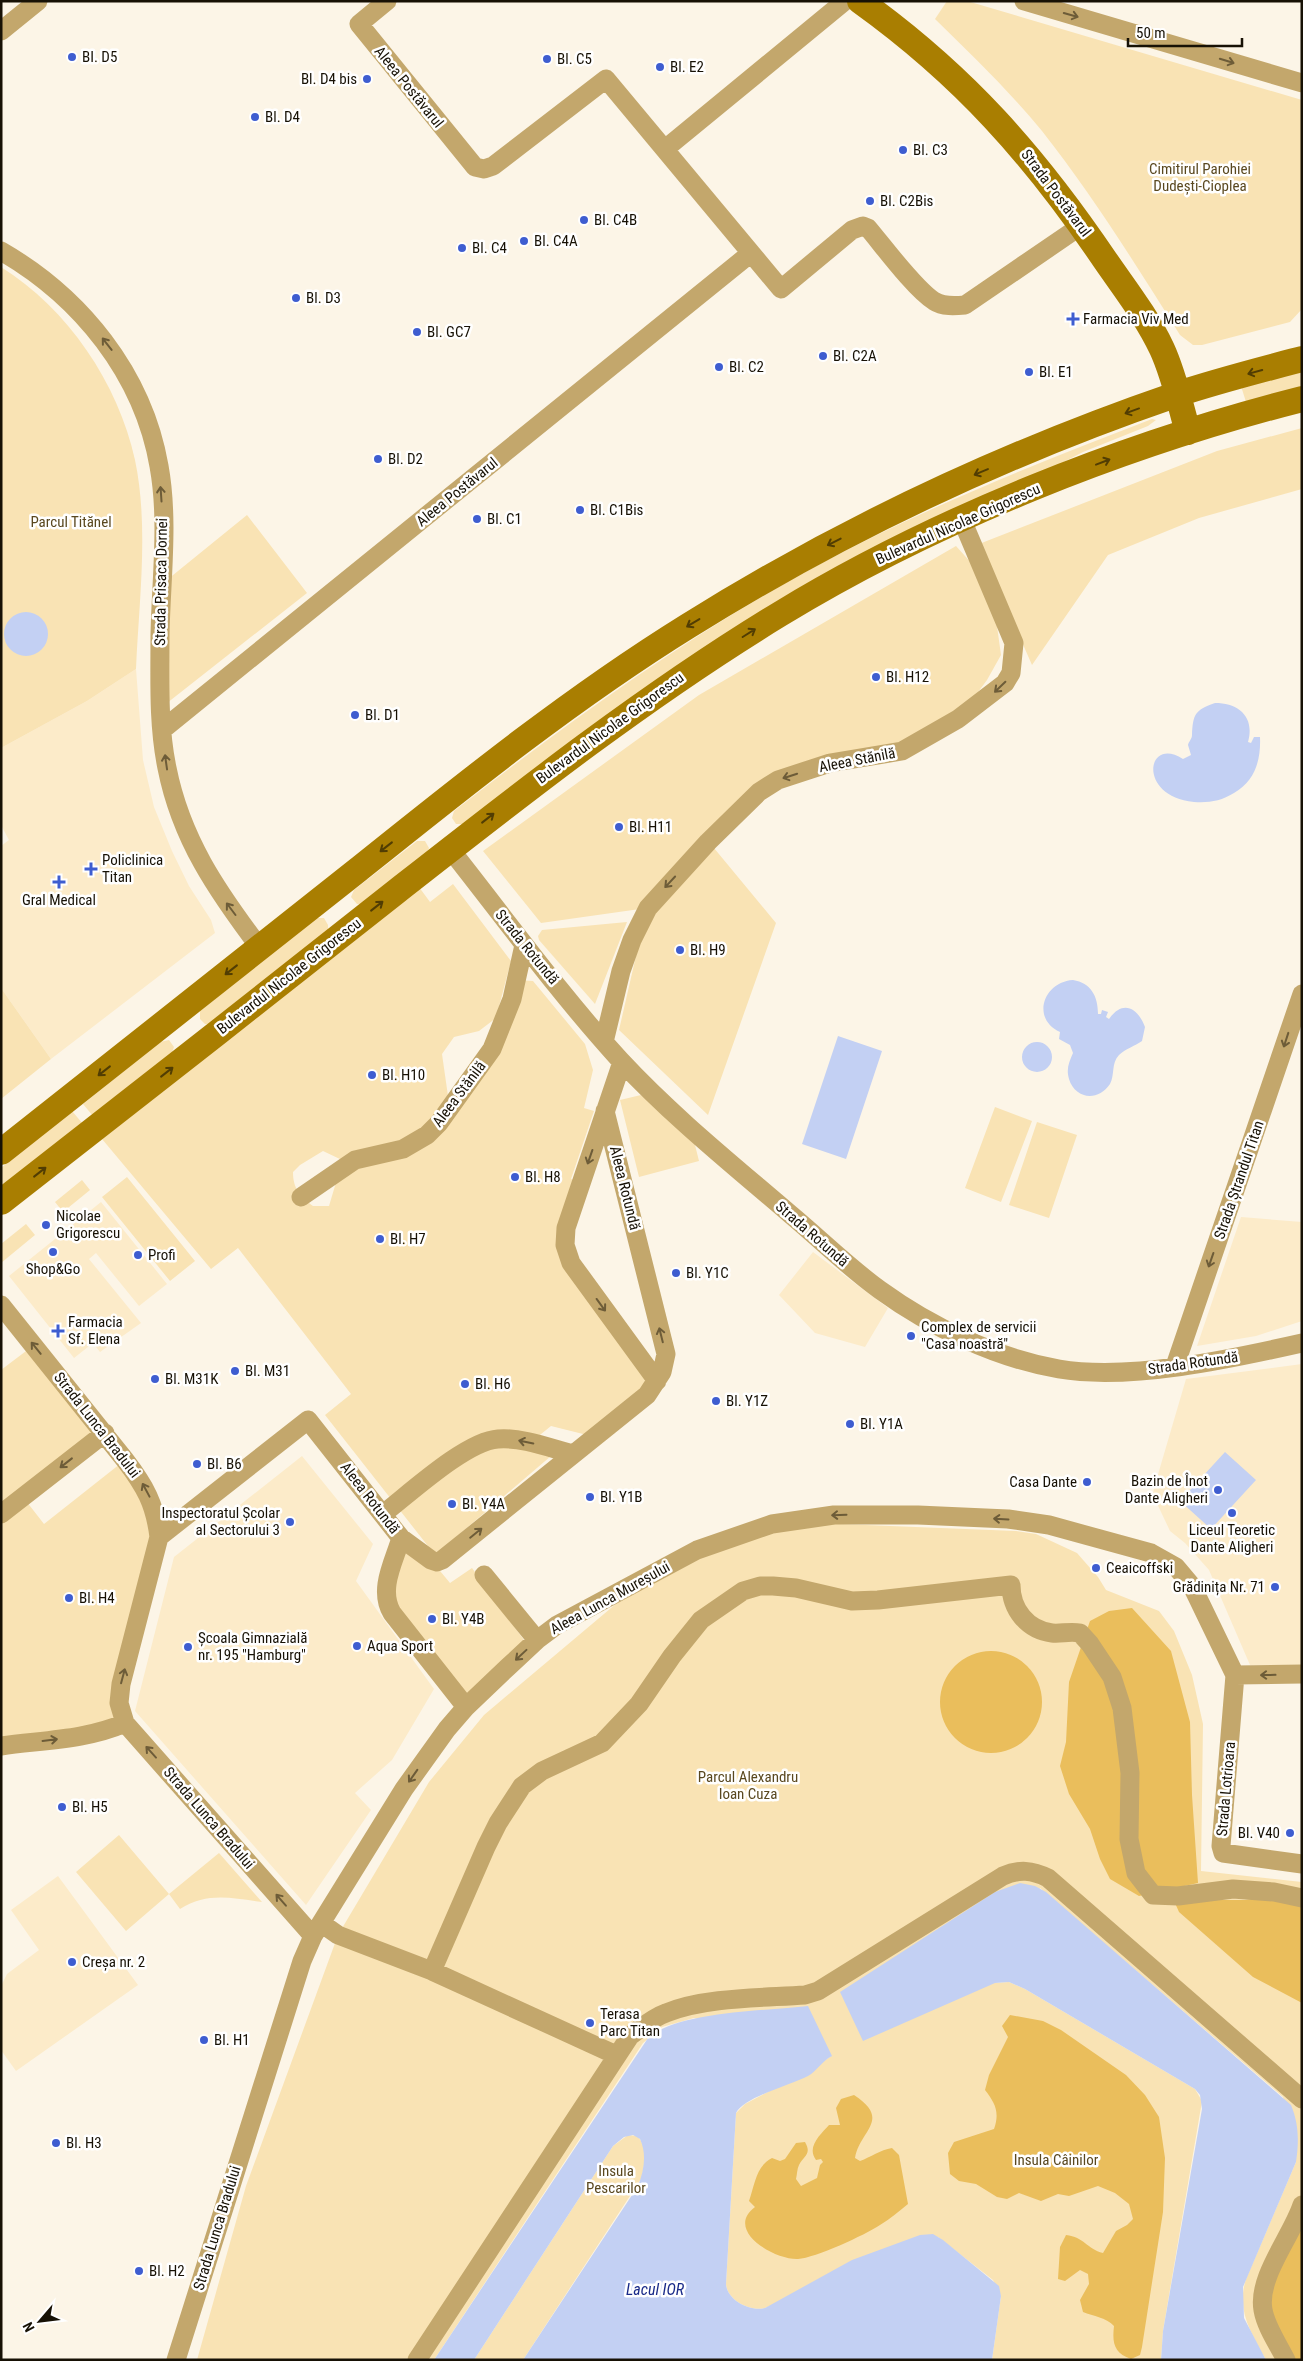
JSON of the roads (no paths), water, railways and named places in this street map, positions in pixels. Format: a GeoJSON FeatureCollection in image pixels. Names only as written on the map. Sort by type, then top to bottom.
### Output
{"type":"FeatureCollection","features":[{"type":"Feature","properties":{"kind":"main road","name":"Strada Postăvarul"},"geometry":{"type":"LineString","coordinates":[[860,1],[944,67],[984,106],[1040,169],[1082,225],[1155,336],[1177,394],[1188,432]]}},
{"type":"Feature","properties":{"kind":"main road"},"geometry":{"type":"LineString","coordinates":[[1,1152],[324,896],[547,723],[629,664],[691,624],[821,549],[934,493],[1011,459],[1096,424],[1177,394],[1302,359]]}},
{"type":"Feature","properties":{"kind":"main road","name":"Bulevardul Nicolae Grigorescu"},"geometry":{"type":"LineString","coordinates":[[1,1202],[568,757],[694,667],[837,581],[962,520],[1058,479],[1188,432],[1302,399]]}},
{"type":"Feature","properties":{"kind":"main road"},"geometry":{"type":"LineString","coordinates":[[424,818],[450,849]]}},
{"type":"Feature","properties":{"kind":"main road"},"geometry":{"type":"LineString","coordinates":[[324,896],[349,928]]}},
{"type":"Feature","properties":{"kind":"main road"},"geometry":{"type":"LineString","coordinates":[[174,1015],[199,1047]]}},
{"type":"Feature","properties":{"kind":"street"},"geometry":{"type":"LineString","coordinates":[[1,31],[38,1]]}},
{"type":"Feature","properties":{"kind":"street","name":"Aleea Postăvarul"},"geometry":{"type":"LineString","coordinates":[[387,1],[359,24],[475,167],[484,169],[494,166],[606,79],[781,289],[852,230],[863,226],[868,228],[917,285],[935,302],[954,306],[965,305],[1082,225]]}},
{"type":"Feature","properties":{"kind":"street"},"geometry":{"type":"LineString","coordinates":[[665,149],[845,1]]}},
{"type":"Feature","properties":{"kind":"street"},"geometry":{"type":"LineString","coordinates":[[1024,1],[1302,83]]}},
{"type":"Feature","properties":{"kind":"street","name":"Strada Prisaca Dornei"},"geometry":{"type":"LineString","coordinates":[[1,251],[50,286],[84,317],[115,354],[143,412],[158,461],[161,492],[160,692],[167,770],[175,802],[190,841],[220,895],[260,948]]}},
{"type":"Feature","properties":{"kind":"street","name":"Aleea Postăvarul"},"geometry":{"type":"LineString","coordinates":[[162,730],[751,253]]}},
{"type":"Feature","properties":{"kind":"street","name":"Aleea Stănilă"},"geometry":{"type":"LineString","coordinates":[[604,1042],[621,971],[632,940],[648,908],[708,842],[767,785],[830,763],[893,754],[914,745],[958,719],[1005,683],[1011,673],[1014,643],[962,520]]}},
{"type":"Feature","properties":{"kind":"street","name":"Strada Rotundă"},"geometry":{"type":"LineString","coordinates":[[450,849],[524,945],[622,1062],[705,1141],[860,1275],[888,1296],[936,1324],[1000,1352],[1062,1369],[1112,1371],[1175,1366],[1255,1354],[1302,1343]]}},
{"type":"Feature","properties":{"kind":"street","name":"Aleea Stănilă"},"geometry":{"type":"LineString","coordinates":[[301,1197],[355,1160],[403,1149],[427,1135],[439,1123],[492,1049],[512,999],[524,945]]}},
{"type":"Feature","properties":{"kind":"street","name":"Strada Ștrandul Titan"},"geometry":{"type":"LineString","coordinates":[[1175,1366],[1302,994]]}},
{"type":"Feature","properties":{"kind":"street","name":"Aleea Rotundă"},"geometry":{"type":"LineString","coordinates":[[622,1062],[566,1228],[564,1245],[571,1263],[657,1381]]}},
{"type":"Feature","properties":{"kind":"street","name":"Aleea Rotundă"},"geometry":{"type":"LineString","coordinates":[[159,1537],[308,1420],[401,1538],[431,1560],[437,1562],[442,1560],[647,1395],[666,1364],[664,1345],[605,1111]]}},
{"type":"Feature","properties":{"kind":"street","name":"Strada Lunca Bradului"},"geometry":{"type":"LineString","coordinates":[[1,1305],[142,1482],[151,1499],[159,1537],[121,1684],[119,1703],[125,1723],[317,1930],[294,1982],[176,2360]]}},
{"type":"Feature","properties":{"kind":"street"},"geometry":{"type":"LineString","coordinates":[[1,1514],[104,1434]]}},
{"type":"Feature","properties":{"kind":"street"},"geometry":{"type":"LineString","coordinates":[[383,1514],[461,1454],[489,1440],[512,1439],[574,1454]]}},
{"type":"Feature","properties":{"kind":"street","name":"Aleea Lunca Mureșului"},"geometry":{"type":"LineString","coordinates":[[317,1930],[404,1789],[447,1729],[466,1708],[537,1640],[557,1625],[697,1550],[772,1524],[834,1515],[918,1515],[1008,1519],[1049,1526]]}},
{"type":"Feature","properties":{"kind":"street","name":"Strada Lotrioara"},"geometry":{"type":"LineString","coordinates":[[1049,1526],[1151,1553],[1176,1567],[1184,1575],[1200,1598],[1235,1675],[1221,1846],[1223,1853],[1302,1864]]}},
{"type":"Feature","properties":{"kind":"street"},"geometry":{"type":"LineString","coordinates":[[401,1538],[386,1586],[386,1600],[392,1613],[466,1708]]}},
{"type":"Feature","properties":{"kind":"street"},"geometry":{"type":"LineString","coordinates":[[484,1575],[537,1640]]}},
{"type":"Feature","properties":{"kind":"street"},"geometry":{"type":"LineString","coordinates":[[432,1971],[490,1839],[522,1786],[542,1771],[602,1743],[639,1704],[672,1656],[701,1620],[743,1591],[760,1586],[796,1588],[852,1601],[878,1600],[1011,1585],[1016,1608],[1027,1622],[1048,1632],[1080,1633],[1090,1644],[1112,1677],[1122,1708],[1130,1773],[1129,1839],[1136,1873],[1153,1895],[1178,1896],[1233,1888],[1274,1892],[1302,1898]]}},
{"type":"Feature","properties":{"kind":"street"},"geometry":{"type":"LineString","coordinates":[[1235,1675],[1302,1674]]}},
{"type":"Feature","properties":{"kind":"street"},"geometry":{"type":"LineString","coordinates":[[1,1746],[106,1732],[125,1723]]}},
{"type":"Feature","properties":{"kind":"street"},"geometry":{"type":"LineString","coordinates":[[417,2360],[630,2036],[666,2013],[701,2004],[805,1995],[825,1988],[1003,1876],[1023,1870],[1039,1873],[1048,1878],[1302,2099]]}},
{"type":"Feature","properties":{"kind":"street"},"geometry":{"type":"LineString","coordinates":[[317,1930],[338,1935],[432,1971],[616,2056]]}},
{"type":"Feature","properties":{"kind":"street"},"geometry":{"type":"LineString","coordinates":[[1286,2360],[1267,2322],[1262,2300],[1268,2277],[1302,2205]]}},
{"type":"Feature","properties":{"kind":"water"},"geometry":{"type":"Polygon","coordinates":[[[26,612],[38,616],[44,622],[48,634],[44,646],[38,652],[26,656],[14,652],[8,646],[4,634],[8,622],[14,616],[26,612]]]}},
{"type":"Feature","properties":{"kind":"water"},"geometry":{"type":"Polygon","coordinates":[[[1215,703],[1231,706],[1243,713],[1249,725],[1248,742],[1251,743],[1254,737],[1260,737],[1258,762],[1252,776],[1241,788],[1220,800],[1194,802],[1175,797],[1163,789],[1156,779],[1153,769],[1155,760],[1161,755],[1171,754],[1183,759],[1191,755],[1188,745],[1192,736],[1194,717],[1203,708],[1215,703]]]}},
{"type":"Feature","properties":{"kind":"water"},"geometry":{"type":"Polygon","coordinates":[[[1073,980],[1084,984],[1092,991],[1097,1002],[1098,1014],[1101,1014],[1102,1010],[1108,1012],[1106,1017],[1109,1019],[1120,1009],[1130,1008],[1142,1020],[1145,1027],[1142,1041],[1124,1051],[1117,1058],[1110,1084],[1105,1090],[1093,1096],[1081,1094],[1072,1086],[1068,1072],[1073,1053],[1070,1045],[1059,1039],[1060,1032],[1051,1026],[1043,1010],[1044,1002],[1054,987],[1063,982],[1073,980]]]}},
{"type":"Feature","properties":{"kind":"water"},"geometry":{"type":"Polygon","coordinates":[[[838,1036],[882,1051],[846,1159],[802,1144],[838,1036]]]}},
{"type":"Feature","properties":{"kind":"water"},"geometry":{"type":"Polygon","coordinates":[[[1037,1042],[1043,1043],[1051,1051],[1051,1063],[1043,1071],[1037,1072],[1031,1071],[1023,1063],[1022,1057],[1023,1051],[1031,1043],[1037,1042]]]}},
{"type":"Feature","properties":{"kind":"water","name":"Bazin de Înot Dante Aligheri"},"geometry":{"type":"Polygon","coordinates":[[[1225,1452],[1256,1480],[1211,1529],[1180,1501],[1225,1452]]]}},
{"type":"Feature","properties":{"kind":"water"},"geometry":{"type":"Polygon","coordinates":[[[1020,1883],[1035,1886],[1046,1892],[1291,2105],[1298,2133],[1296,2162],[1243,2287],[1244,2318],[1266,2360],[1161,2360],[1163,2331],[1202,2109],[1200,2095],[1195,2089],[1025,1989],[1009,1982],[995,1983],[863,2041],[840,1992],[995,1892],[1020,1883]]]}},
{"type":"Feature","properties":{"kind":"water","name":"Lacul IOR"},"geometry":{"type":"Polygon","coordinates":[[[808,2006],[832,2056],[808,2076],[748,2102],[736,2113],[727,2290],[740,2304],[759,2309],[765,2308],[852,2260],[920,2235],[933,2234],[999,2286],[1001,2296],[992,2360],[523,2360],[638,2186],[644,2157],[640,2139],[633,2135],[624,2137],[613,2146],[474,2360],[434,2360],[648,2038],[662,2029],[701,2017],[808,2006]]]}},
{"type":"Feature","properties":{"kind":"place","name":"BI. D5"},"geometry":{"type":"Point","coordinates":[72,57]}},
{"type":"Feature","properties":{"kind":"place","name":"Bl. C5"},"geometry":{"type":"Point","coordinates":[547,59]}},
{"type":"Feature","properties":{"kind":"place","name":"Bl. E2"},"geometry":{"type":"Point","coordinates":[660,67]}},
{"type":"Feature","properties":{"kind":"place","name":"Bl. D4 bis"},"geometry":{"type":"Point","coordinates":[367,79]}},
{"type":"Feature","properties":{"kind":"place","name":"Bl. D4"},"geometry":{"type":"Point","coordinates":[255,117]}},
{"type":"Feature","properties":{"kind":"place","name":"Bl. C3"},"geometry":{"type":"Point","coordinates":[903,150]}},
{"type":"Feature","properties":{"kind":"place","name":"Bl. C2Bis"},"geometry":{"type":"Point","coordinates":[870,201]}},
{"type":"Feature","properties":{"kind":"place","name":"Bl. C4B"},"geometry":{"type":"Point","coordinates":[584,220]}},
{"type":"Feature","properties":{"kind":"place","name":"Bl. C4A"},"geometry":{"type":"Point","coordinates":[524,241]}},
{"type":"Feature","properties":{"kind":"place","name":"Bl. C4"},"geometry":{"type":"Point","coordinates":[462,248]}},
{"type":"Feature","properties":{"kind":"place","name":"Bl. D3"},"geometry":{"type":"Point","coordinates":[296,298]}},
{"type":"Feature","properties":{"kind":"place","name":"Farmacia Viv Med"},"geometry":{"type":"Point","coordinates":[1073,319]}},
{"type":"Feature","properties":{"kind":"place","name":"Bl. GC7"},"geometry":{"type":"Point","coordinates":[417,332]}},
{"type":"Feature","properties":{"kind":"place","name":"Bl. C2A"},"geometry":{"type":"Point","coordinates":[823,356]}},
{"type":"Feature","properties":{"kind":"place","name":"Bl. C2"},"geometry":{"type":"Point","coordinates":[719,367]}},
{"type":"Feature","properties":{"kind":"place","name":"Bl. E1"},"geometry":{"type":"Point","coordinates":[1029,372]}},
{"type":"Feature","properties":{"kind":"place","name":"Bl. D2"},"geometry":{"type":"Point","coordinates":[378,459]}},
{"type":"Feature","properties":{"kind":"place","name":"Bl. C1Bis"},"geometry":{"type":"Point","coordinates":[580,510]}},
{"type":"Feature","properties":{"kind":"place","name":"Bl. C1"},"geometry":{"type":"Point","coordinates":[477,519]}},
{"type":"Feature","properties":{"kind":"place","name":"Bl. H12"},"geometry":{"type":"Point","coordinates":[876,677]}},
{"type":"Feature","properties":{"kind":"place","name":"Bl. D1"},"geometry":{"type":"Point","coordinates":[355,715]}},
{"type":"Feature","properties":{"kind":"place","name":"Bl. H11"},"geometry":{"type":"Point","coordinates":[619,827]}},
{"type":"Feature","properties":{"kind":"place","name":"Policlinica Titan"},"geometry":{"type":"Point","coordinates":[91,869]}},
{"type":"Feature","properties":{"kind":"place","name":"Gral Medical"},"geometry":{"type":"Point","coordinates":[59,882]}},
{"type":"Feature","properties":{"kind":"place","name":"Bl. H9"},"geometry":{"type":"Point","coordinates":[680,950]}},
{"type":"Feature","properties":{"kind":"place","name":"Bl. H10"},"geometry":{"type":"Point","coordinates":[372,1075]}},
{"type":"Feature","properties":{"kind":"place","name":"Bl. H8"},"geometry":{"type":"Point","coordinates":[515,1177]}},
{"type":"Feature","properties":{"kind":"place","name":"Nicolae Grigorescu"},"geometry":{"type":"Point","coordinates":[46,1225]}},
{"type":"Feature","properties":{"kind":"place","name":"Bl. H7"},"geometry":{"type":"Point","coordinates":[380,1239]}},
{"type":"Feature","properties":{"kind":"place","name":"Shop&Go"},"geometry":{"type":"Point","coordinates":[53,1252]}},
{"type":"Feature","properties":{"kind":"place","name":"Profi"},"geometry":{"type":"Point","coordinates":[138,1255]}},
{"type":"Feature","properties":{"kind":"place","name":"Bl. Y1C"},"geometry":{"type":"Point","coordinates":[676,1273]}},
{"type":"Feature","properties":{"kind":"place","name":"Farmacia Sf. Elena"},"geometry":{"type":"Point","coordinates":[58,1331]}},
{"type":"Feature","properties":{"kind":"place","name":"Complex de servicii \"Casa noastră\""},"geometry":{"type":"Point","coordinates":[911,1336]}},
{"type":"Feature","properties":{"kind":"place","name":"Bl. M31"},"geometry":{"type":"Point","coordinates":[235,1371]}},
{"type":"Feature","properties":{"kind":"place","name":"Bl. M31K"},"geometry":{"type":"Point","coordinates":[155,1379]}},
{"type":"Feature","properties":{"kind":"place","name":"Bl. H6"},"geometry":{"type":"Point","coordinates":[465,1384]}},
{"type":"Feature","properties":{"kind":"place","name":"Bl. Y1Z"},"geometry":{"type":"Point","coordinates":[716,1401]}},
{"type":"Feature","properties":{"kind":"place","name":"Bl. Y1A"},"geometry":{"type":"Point","coordinates":[850,1424]}},
{"type":"Feature","properties":{"kind":"place","name":"Bl. B6"},"geometry":{"type":"Point","coordinates":[197,1464]}},
{"type":"Feature","properties":{"kind":"place","name":"Casa Dante"},"geometry":{"type":"Point","coordinates":[1087,1482]}},
{"type":"Feature","properties":{"kind":"place","name":"Bazin de Înot Dante Aligheri"},"geometry":{"type":"Point","coordinates":[1218,1490]}},
{"type":"Feature","properties":{"kind":"place","name":"Bl. Y1B"},"geometry":{"type":"Point","coordinates":[590,1497]}},
{"type":"Feature","properties":{"kind":"place","name":"Bl. Y4A"},"geometry":{"type":"Point","coordinates":[452,1504]}},
{"type":"Feature","properties":{"kind":"place","name":"Liceul Teoretic Dante Aligheri"},"geometry":{"type":"Point","coordinates":[1232,1513]}},
{"type":"Feature","properties":{"kind":"place","name":"Inspectoratul Școlar al Sectorului 3"},"geometry":{"type":"Point","coordinates":[290,1522]}},
{"type":"Feature","properties":{"kind":"place","name":"Ceaicoffski"},"geometry":{"type":"Point","coordinates":[1096,1568]}},
{"type":"Feature","properties":{"kind":"place","name":"Grădinița Nr. 71"},"geometry":{"type":"Point","coordinates":[1275,1587]}},
{"type":"Feature","properties":{"kind":"place","name":"Bl. H4"},"geometry":{"type":"Point","coordinates":[69,1598]}},
{"type":"Feature","properties":{"kind":"place","name":"Bl. Y4B"},"geometry":{"type":"Point","coordinates":[432,1619]}},
{"type":"Feature","properties":{"kind":"place","name":"Aqua Sport"},"geometry":{"type":"Point","coordinates":[357,1646]}},
{"type":"Feature","properties":{"kind":"place","name":"Școala Gimnazială nr. 195 \"Hamburg\""},"geometry":{"type":"Point","coordinates":[188,1647]}},
{"type":"Feature","properties":{"kind":"place","name":"Bl. H5"},"geometry":{"type":"Point","coordinates":[62,1807]}},
{"type":"Feature","properties":{"kind":"place","name":"Bl. V40"},"geometry":{"type":"Point","coordinates":[1290,1833]}},
{"type":"Feature","properties":{"kind":"place","name":"Creșa nr. 2"},"geometry":{"type":"Point","coordinates":[72,1962]}},
{"type":"Feature","properties":{"kind":"place","name":"Terasa Parc Titan"},"geometry":{"type":"Point","coordinates":[590,2023]}},
{"type":"Feature","properties":{"kind":"place","name":"Bl. H1"},"geometry":{"type":"Point","coordinates":[204,2040]}},
{"type":"Feature","properties":{"kind":"place","name":"Bl. H3"},"geometry":{"type":"Point","coordinates":[56,2143]}},
{"type":"Feature","properties":{"kind":"place","name":"Bl. H2"},"geometry":{"type":"Point","coordinates":[139,2271]}},
{"type":"Feature","properties":{"kind":"park label","name":"Cimitirul Parohiei Dudești-Cioplea"},"geometry":{"type":"Point","coordinates":[1200,178]}},
{"type":"Feature","properties":{"kind":"park label","name":"Parcul Titănel"},"geometry":{"type":"Point","coordinates":[71,522]}},
{"type":"Feature","properties":{"kind":"park label","name":"Parcul Alexandru Ioan Cuza"},"geometry":{"type":"Point","coordinates":[748,1786]}},
{"type":"Feature","properties":{"kind":"park label","name":"Insula Câinilor"},"geometry":{"type":"Point","coordinates":[1056,2160]}},
{"type":"Feature","properties":{"kind":"park label","name":"Insula Pescarilor"},"geometry":{"type":"Point","coordinates":[616,2180]}}]}
